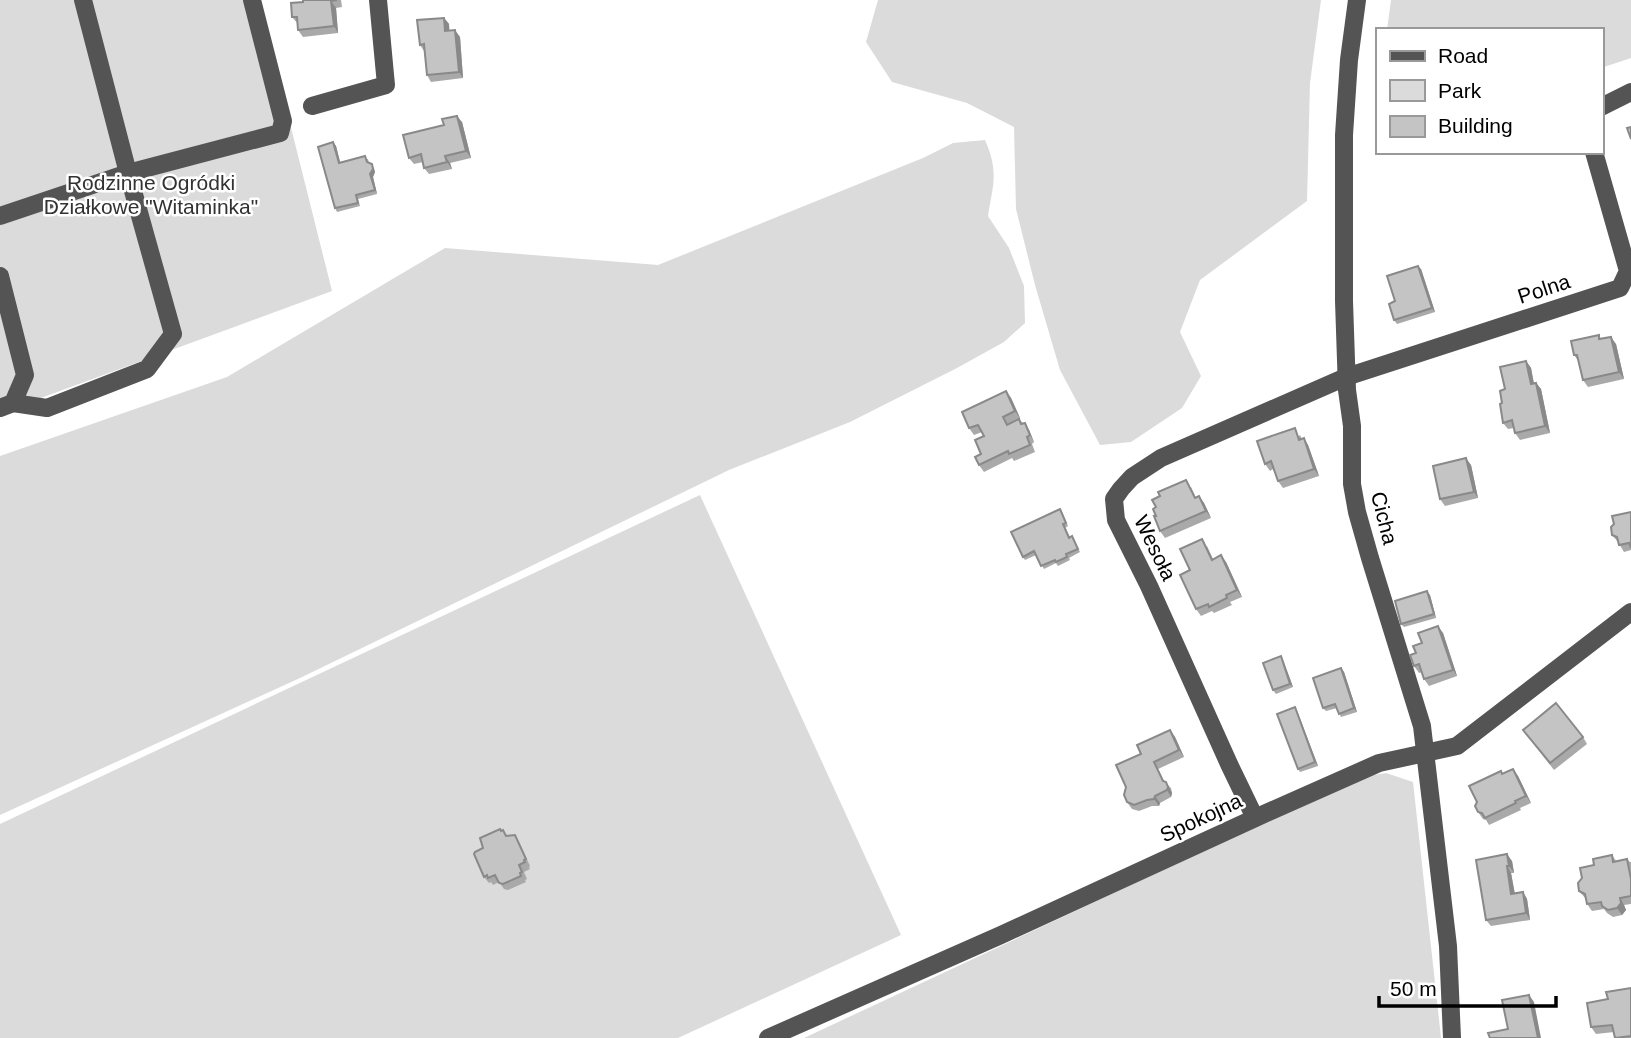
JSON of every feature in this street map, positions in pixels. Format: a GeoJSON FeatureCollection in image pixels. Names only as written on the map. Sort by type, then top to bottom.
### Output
{"type":"FeatureCollection","features":[{"type":"Feature","properties":{"kind":"street"},"geometry":{"type":"LineString","coordinates":[[0,276],[25,374],[6,406],[47,408],[147,369],[173,334],[83,0]]}},
{"type":"Feature","properties":{"kind":"street"},"geometry":{"type":"LineString","coordinates":[[0,216],[128,173],[280,133],[283,121],[252,0]]}},
{"type":"Feature","properties":{"kind":"street"},"geometry":{"type":"LineString","coordinates":[[312,106],[386,85],[378,0]]}},
{"type":"Feature","properties":{"kind":"street","name":"Cicha"},"geometry":{"type":"LineString","coordinates":[[1357,0],[1349,60],[1344,135],[1344,301],[1346,377],[1352,426],[1352,484],[1357,512],[1423,726],[1448,946],[1452,1038]]}},
{"type":"Feature","properties":{"kind":"street"},"geometry":{"type":"LineString","coordinates":[[1603,106],[1631,92]]}},
{"type":"Feature","properties":{"kind":"street","name":"Polna"},"geometry":{"type":"LineString","coordinates":[[1346,377],[1620,288],[1628,271],[1595,154]]}},
{"type":"Feature","properties":{"kind":"street","name":"Wesoła"},"geometry":{"type":"LineString","coordinates":[[1255,818],[1116,520],[1114,499],[1132,477],[1161,458],[1346,377]]}},
{"type":"Feature","properties":{"kind":"street","name":"Spokojna"},"geometry":{"type":"LineString","coordinates":[[768,1038],[1379,763],[1457,746],[1628,620]]}},
{"type":"Feature","properties":{"kind":"green space","name":"Rodzinne Ogródki Działkowe \"Witaminka\""},"geometry":{"type":"Polygon","coordinates":[[[0,0],[259,0],[332,291],[0,413],[0,0]]]}},
{"type":"Feature","properties":{"kind":"green space"},"geometry":{"type":"Polygon","coordinates":[[[878,0],[1321,0],[1310,83],[1307,201],[1200,280],[1180,332],[1201,376],[1182,408],[1131,442],[1100,445],[1060,370],[1016,209],[1014,127],[967,103],[892,82],[866,42],[878,0]]]}},
{"type":"Feature","properties":{"kind":"green space"},"geometry":{"type":"Polygon","coordinates":[[[1391,0],[1631,0],[1631,58],[1603,67],[1603,28],[1387,28],[1391,0]]]}},
{"type":"Feature","properties":{"kind":"green space"},"geometry":{"type":"Polygon","coordinates":[[[985,140],[993,170],[988,216],[1009,248],[1024,286],[1025,323],[1004,342],[850,422],[729,470],[300,678],[0,815],[0,456],[227,377],[445,248],[658,265],[923,158],[953,143],[985,140]]]}},
{"type":"Feature","properties":{"kind":"green space"},"geometry":{"type":"Polygon","coordinates":[[[700,495],[901,935],[678,1038],[0,1038],[0,824],[700,495]]]}},
{"type":"Feature","properties":{"kind":"green space"},"geometry":{"type":"Polygon","coordinates":[[[1386,773],[1413,782],[1441,1038],[804,1038],[1362,777],[1386,773]]]}},
{"type":"Feature","properties":{"kind":"building"},"geometry":{"type":"Polygon","coordinates":[[[303,0],[337,0],[331,1],[334,26],[298,30],[297,17],[292,17],[291,3],[303,0]]]}},
{"type":"Feature","properties":{"kind":"building"},"geometry":{"type":"Polygon","coordinates":[[[444,18],[445,31],[455,30],[459,72],[427,75],[424,44],[420,45],[417,20],[444,18]]]}},
{"type":"Feature","properties":{"kind":"building"},"geometry":{"type":"Polygon","coordinates":[[[457,116],[466,151],[445,156],[447,162],[424,168],[421,154],[409,158],[403,135],[444,125],[442,119],[457,116]]]}},
{"type":"Feature","properties":{"kind":"building"},"geometry":{"type":"Polygon","coordinates":[[[333,142],[339,163],[365,156],[367,162],[372,164],[370,174],[375,190],[356,195],[358,203],[335,208],[318,147],[333,142]]]}},
{"type":"Feature","properties":{"kind":"building"},"geometry":{"type":"Polygon","coordinates":[[[1418,266],[1432,308],[1394,320],[1389,304],[1395,301],[1387,276],[1418,266]]]}},
{"type":"Feature","properties":{"kind":"building"},"geometry":{"type":"Polygon","coordinates":[[[1599,335],[1599,339],[1611,337],[1619,372],[1583,380],[1571,341],[1599,335]]]}},
{"type":"Feature","properties":{"kind":"building"},"geometry":{"type":"Polygon","coordinates":[[[1526,361],[1531,384],[1536,383],[1545,426],[1515,433],[1512,420],[1503,423],[1500,391],[1505,389],[1500,367],[1526,361]]]}},
{"type":"Feature","properties":{"kind":"building"},"geometry":{"type":"Polygon","coordinates":[[[1006,391],[1015,411],[1003,417],[1007,425],[1019,419],[1021,424],[1025,423],[1030,435],[1027,437],[1030,445],[1009,454],[1008,451],[979,465],[975,457],[981,454],[975,440],[984,436],[978,425],[969,428],[962,412],[1006,391]]]}},
{"type":"Feature","properties":{"kind":"building"},"geometry":{"type":"Polygon","coordinates":[[[1295,428],[1299,440],[1304,438],[1314,469],[1278,481],[1271,461],[1265,464],[1257,441],[1295,428]]]}},
{"type":"Feature","properties":{"kind":"building"},"geometry":{"type":"Polygon","coordinates":[[[1466,458],[1474,492],[1440,499],[1433,466],[1466,458]]]}},
{"type":"Feature","properties":{"kind":"building"},"geometry":{"type":"Polygon","coordinates":[[[1186,480],[1195,498],[1199,496],[1206,511],[1160,531],[1154,516],[1153,509],[1156,507],[1152,500],[1160,496],[1158,492],[1186,480]]]}},
{"type":"Feature","properties":{"kind":"building"},"geometry":{"type":"Polygon","coordinates":[[[1060,509],[1069,538],[1072,536],[1078,549],[1066,554],[1067,557],[1041,566],[1034,551],[1023,557],[1011,532],[1060,509]]]}},
{"type":"Feature","properties":{"kind":"building"},"geometry":{"type":"Polygon","coordinates":[[[1631,512],[1631,548],[1629,543],[1619,545],[1617,537],[1612,535],[1611,527],[1614,524],[1612,516],[1631,512]]]}},
{"type":"Feature","properties":{"kind":"building"},"geometry":{"type":"Polygon","coordinates":[[[1202,539],[1212,560],[1221,555],[1237,590],[1209,607],[1208,604],[1196,609],[1180,575],[1190,570],[1180,549],[1202,539]]]}},
{"type":"Feature","properties":{"kind":"building"},"geometry":{"type":"Polygon","coordinates":[[[1427,591],[1434,614],[1401,624],[1395,601],[1427,591]]]}},
{"type":"Feature","properties":{"kind":"building"},"geometry":{"type":"Polygon","coordinates":[[[1438,626],[1453,670],[1424,679],[1419,664],[1414,666],[1410,655],[1416,653],[1413,646],[1422,643],[1418,633],[1438,626]]]}},
{"type":"Feature","properties":{"kind":"building"},"geometry":{"type":"Polygon","coordinates":[[[1281,656],[1290,684],[1273,690],[1263,663],[1281,656]]]}},
{"type":"Feature","properties":{"kind":"building"},"geometry":{"type":"Polygon","coordinates":[[[1341,668],[1354,708],[1339,714],[1335,704],[1323,708],[1313,678],[1341,668]]]}},
{"type":"Feature","properties":{"kind":"building"},"geometry":{"type":"Polygon","coordinates":[[[1556,703],[1583,737],[1550,763],[1523,730],[1556,703]]]}},
{"type":"Feature","properties":{"kind":"building"},"geometry":{"type":"Polygon","coordinates":[[[1295,707],[1315,762],[1298,769],[1277,714],[1295,707]]]}},
{"type":"Feature","properties":{"kind":"building"},"geometry":{"type":"Polygon","coordinates":[[[1170,730],[1179,750],[1154,762],[1166,782],[1167,790],[1154,799],[1134,805],[1127,802],[1124,795],[1126,787],[1116,765],[1141,754],[1137,745],[1170,730]]]}},
{"type":"Feature","properties":{"kind":"building"},"geometry":{"type":"Polygon","coordinates":[[[1513,769],[1526,796],[1485,818],[1475,806],[1477,802],[1469,786],[1501,771],[1502,774],[1513,769]]]}},
{"type":"Feature","properties":{"kind":"building"},"geometry":{"type":"Polygon","coordinates":[[[500,829],[506,836],[515,835],[526,859],[519,865],[521,876],[503,884],[499,883],[495,875],[484,877],[474,854],[483,848],[480,838],[500,829]]]}},
{"type":"Feature","properties":{"kind":"building"},"geometry":{"type":"Polygon","coordinates":[[[1507,854],[1511,894],[1523,892],[1526,913],[1486,920],[1476,860],[1507,854]]]}},
{"type":"Feature","properties":{"kind":"building"},"geometry":{"type":"Polygon","coordinates":[[[1612,855],[1613,862],[1627,859],[1631,896],[1620,898],[1621,903],[1617,908],[1608,910],[1601,902],[1587,904],[1585,894],[1579,891],[1578,883],[1582,878],[1580,868],[1594,865],[1593,859],[1612,855]]]}},
{"type":"Feature","properties":{"kind":"building"},"geometry":{"type":"Polygon","coordinates":[[[1631,988],[1631,1036],[1615,1038],[1612,1025],[1591,1027],[1587,1003],[1608,999],[1606,992],[1631,988]]]}},
{"type":"Feature","properties":{"kind":"building"},"geometry":{"type":"Polygon","coordinates":[[[1529,995],[1538,1038],[1490,1038],[1488,1033],[1508,1029],[1502,1000],[1529,995]]]}}]}
